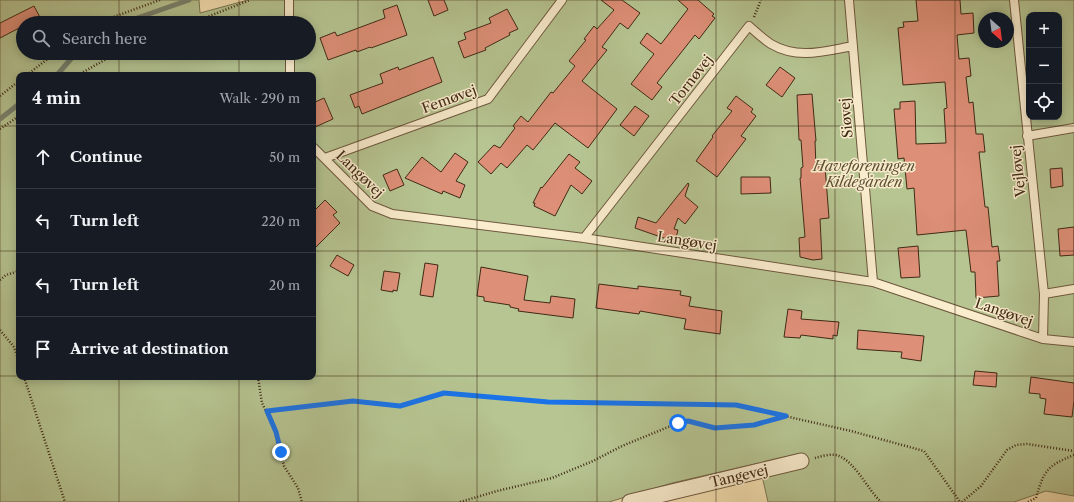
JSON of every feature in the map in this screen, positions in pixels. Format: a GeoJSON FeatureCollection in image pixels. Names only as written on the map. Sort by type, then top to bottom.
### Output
{"type":"FeatureCollection","features":[{"type":"Feature","properties":{"kind":"street","name":"Tangevej"},"geometry":{"type":"LineString","coordinates":[[630,502],[801,461]]}},
{"type":"Feature","properties":{"kind":"lane"},"geometry":{"type":"LineString","coordinates":[[289,0],[290,16]]}},
{"type":"Feature","properties":{"kind":"lane","name":"Femøvej"},"geometry":{"type":"LineString","coordinates":[[325,158],[488,99],[562,0]]}},
{"type":"Feature","properties":{"kind":"lane","name":"Siøvej"},"geometry":{"type":"LineString","coordinates":[[849,0],[873,282]]}},
{"type":"Feature","properties":{"kind":"lane","name":"Vejløvej"},"geometry":{"type":"LineString","coordinates":[[1014,0],[1044,294],[1043,339]]}},
{"type":"Feature","properties":{"kind":"lane"},"geometry":{"type":"LineString","coordinates":[[749,26],[770,44],[787,52],[809,54],[853,46]]}},
{"type":"Feature","properties":{"kind":"lane","name":"Tornøvej"},"geometry":{"type":"LineString","coordinates":[[584,238],[749,26]]}},
{"type":"Feature","properties":{"kind":"lane"},"geometry":{"type":"LineString","coordinates":[[290,60],[290,72]]}},
{"type":"Feature","properties":{"kind":"lane"},"geometry":{"type":"LineString","coordinates":[[1027,136],[1074,128]]}},
{"type":"Feature","properties":{"kind":"lane","name":"Langøvej"},"geometry":{"type":"LineString","coordinates":[[316,150],[372,206],[392,214],[584,238],[873,282],[1043,339],[1074,342]]}},
{"type":"Feature","properties":{"kind":"lane"},"geometry":{"type":"LineString","coordinates":[[1044,294],[1074,289]]}},
{"type":"Feature","properties":{"kind":"path"},"geometry":{"type":"LineString","coordinates":[[115,16],[160,0]]}},
{"type":"Feature","properties":{"kind":"path"},"geometry":{"type":"LineString","coordinates":[[210,16],[250,0]]}},
{"type":"Feature","properties":{"kind":"path"},"geometry":{"type":"LineString","coordinates":[[749,26],[761,0]]}},
{"type":"Feature","properties":{"kind":"path"},"geometry":{"type":"LineString","coordinates":[[31,72],[46,60]]}},
{"type":"Feature","properties":{"kind":"path"},"geometry":{"type":"LineString","coordinates":[[83,72],[105,60]]}},
{"type":"Feature","properties":{"kind":"path"},"geometry":{"type":"LineString","coordinates":[[0,96],[16,83]]}},
{"type":"Feature","properties":{"kind":"path"},"geometry":{"type":"LineString","coordinates":[[0,129],[16,118]]}},
{"type":"Feature","properties":{"kind":"path"},"geometry":{"type":"LineString","coordinates":[[0,280],[6,275],[16,272]]}},
{"type":"Feature","properties":{"kind":"path"},"geometry":{"type":"LineString","coordinates":[[0,330],[14,347],[16,353]]}},
{"type":"Feature","properties":{"kind":"path"},"geometry":{"type":"LineString","coordinates":[[25,380],[65,502]]}},
{"type":"Feature","properties":{"kind":"path"},"geometry":{"type":"LineString","coordinates":[[258,380],[260,392],[276,432],[284,466],[298,488],[302,502]]}},
{"type":"Feature","properties":{"kind":"path"},"geometry":{"type":"LineString","coordinates":[[267,411],[353,401],[400,406],[444,393],[548,402],[736,405],[851,431],[924,451],[961,502],[981,486],[1007,450],[1016,445],[1027,444],[1074,451]]}},
{"type":"Feature","properties":{"kind":"path"},"geometry":{"type":"LineString","coordinates":[[460,502],[491,492],[552,478],[593,461],[622,446],[678,423],[688,421],[715,428],[754,425],[786,416]]}},
{"type":"Feature","properties":{"kind":"path"},"geometry":{"type":"LineString","coordinates":[[801,461],[827,455],[839,456],[849,462],[881,502]]}},
{"type":"Feature","properties":{"kind":"path"},"geometry":{"type":"LineString","coordinates":[[1028,502],[1036,498],[1041,481],[1047,470],[1057,462],[1074,455]]}},
{"type":"Feature","properties":{"kind":"green space","name":"Haveforeningen Kildegården"},"geometry":{"type":"Polygon","coordinates":[[[0,0],[199,0],[200,13],[248,0],[1074,0],[1074,496],[1046,491],[1014,502],[768,502],[759,463],[672,483],[609,502],[0,502],[0,0]]]}},
{"type":"Feature","properties":{"kind":"building"},"geometry":{"type":"Polygon","coordinates":[[[428,0],[444,0],[448,10],[434,16],[428,0]]]}},
{"type":"Feature","properties":{"kind":"building"},"geometry":{"type":"Polygon","coordinates":[[[601,0],[622,0],[640,13],[628,29],[620,23],[602,47],[607,50],[582,81],[617,109],[588,148],[555,123],[533,150],[527,145],[507,168],[501,163],[491,174],[478,162],[494,145],[500,148],[515,128],[513,126],[521,116],[528,122],[551,92],[553,93],[575,66],[569,61],[586,40],[584,39],[594,26],[597,29],[614,10],[601,0]]]}},
{"type":"Feature","properties":{"kind":"building"},"geometry":{"type":"Polygon","coordinates":[[[678,0],[698,0],[714,14],[712,16],[715,18],[699,39],[695,35],[657,83],[662,87],[652,100],[631,84],[654,54],[640,43],[647,33],[661,44],[688,9],[678,0]]]}},
{"type":"Feature","properties":{"kind":"building"},"geometry":{"type":"Polygon","coordinates":[[[916,0],[960,0],[961,14],[973,13],[974,33],[957,35],[959,59],[969,58],[971,76],[966,77],[969,103],[973,102],[976,134],[983,134],[985,152],[979,152],[985,207],[988,207],[992,247],[998,246],[1000,261],[997,261],[999,296],[976,298],[975,272],[971,272],[966,230],[917,235],[914,188],[907,189],[904,158],[898,159],[894,109],[900,109],[900,102],[915,101],[916,144],[946,143],[944,109],[947,108],[945,82],[903,85],[898,28],[904,27],[903,22],[918,21],[916,0]]]}},
{"type":"Feature","properties":{"kind":"building"},"geometry":{"type":"Polygon","coordinates":[[[397,5],[407,35],[371,48],[370,47],[357,52],[356,50],[328,60],[320,38],[335,32],[337,36],[385,18],[383,10],[397,5]]]}},
{"type":"Feature","properties":{"kind":"building"},"geometry":{"type":"Polygon","coordinates":[[[34,6],[39,16],[16,16],[16,30],[0,38],[0,23],[34,6]]]}},
{"type":"Feature","properties":{"kind":"building"},"geometry":{"type":"Polygon","coordinates":[[[507,9],[518,29],[509,33],[510,35],[485,48],[486,50],[464,58],[458,42],[466,39],[464,33],[491,23],[489,18],[507,9]]]}},
{"type":"Feature","properties":{"kind":"building"},"geometry":{"type":"Polygon","coordinates":[[[433,57],[442,82],[362,114],[359,106],[355,108],[350,95],[383,83],[380,74],[398,67],[399,70],[433,57]]]}},
{"type":"Feature","properties":{"kind":"building"},"geometry":{"type":"Polygon","coordinates":[[[780,67],[795,78],[782,97],[766,85],[780,67]]]}},
{"type":"Feature","properties":{"kind":"building"},"geometry":{"type":"Polygon","coordinates":[[[812,94],[816,141],[816,167],[825,166],[829,218],[820,219],[822,259],[813,260],[800,257],[799,238],[805,237],[800,178],[801,168],[803,167],[801,140],[799,140],[797,95],[812,94]]]}},
{"type":"Feature","properties":{"kind":"building"},"geometry":{"type":"Polygon","coordinates":[[[736,96],[753,109],[751,112],[756,116],[741,136],[746,139],[717,177],[696,161],[713,137],[712,136],[732,111],[727,108],[736,96]]]}},
{"type":"Feature","properties":{"kind":"building"},"geometry":{"type":"Polygon","coordinates":[[[324,98],[333,119],[316,127],[316,102],[324,98]]]}},
{"type":"Feature","properties":{"kind":"building"},"geometry":{"type":"Polygon","coordinates":[[[635,106],[649,116],[634,136],[620,125],[635,106]]]}},
{"type":"Feature","properties":{"kind":"building"},"geometry":{"type":"Polygon","coordinates":[[[455,153],[468,162],[456,181],[465,185],[460,198],[443,191],[442,194],[405,178],[422,157],[441,172],[455,153]]]}},
{"type":"Feature","properties":{"kind":"building"},"geometry":{"type":"Polygon","coordinates":[[[569,154],[580,162],[575,168],[592,181],[582,194],[571,185],[555,216],[534,206],[535,203],[533,203],[541,187],[542,188],[569,154]]]}},
{"type":"Feature","properties":{"kind":"building"},"geometry":{"type":"Polygon","coordinates":[[[1062,168],[1063,186],[1051,188],[1050,169],[1062,168]]]}},
{"type":"Feature","properties":{"kind":"building"},"geometry":{"type":"Polygon","coordinates":[[[397,169],[404,185],[390,191],[383,175],[397,169]]]}},
{"type":"Feature","properties":{"kind":"building"},"geometry":{"type":"Polygon","coordinates":[[[741,177],[770,177],[771,193],[741,194],[741,177]]]}},
{"type":"Feature","properties":{"kind":"building"},"geometry":{"type":"Polygon","coordinates":[[[688,183],[685,196],[698,207],[685,224],[678,218],[674,229],[678,230],[675,242],[635,228],[638,217],[656,223],[688,183]]]}},
{"type":"Feature","properties":{"kind":"building"},"geometry":{"type":"Polygon","coordinates":[[[325,200],[337,212],[333,215],[340,223],[316,247],[316,209],[325,200]]]}},
{"type":"Feature","properties":{"kind":"building"},"geometry":{"type":"Polygon","coordinates":[[[1074,227],[1074,255],[1060,256],[1058,229],[1074,227]]]}},
{"type":"Feature","properties":{"kind":"building"},"geometry":{"type":"Polygon","coordinates":[[[918,246],[920,277],[901,278],[898,248],[918,246]]]}},
{"type":"Feature","properties":{"kind":"building"},"geometry":{"type":"Polygon","coordinates":[[[337,255],[354,265],[348,276],[330,266],[337,255]]]}},
{"type":"Feature","properties":{"kind":"building"},"geometry":{"type":"Polygon","coordinates":[[[425,263],[438,265],[433,297],[420,295],[425,263]]]}},
{"type":"Feature","properties":{"kind":"building"},"geometry":{"type":"Polygon","coordinates":[[[481,267],[528,276],[524,300],[550,303],[551,296],[575,299],[573,318],[518,311],[519,309],[510,307],[510,305],[484,301],[484,297],[477,296],[481,267]]]}},
{"type":"Feature","properties":{"kind":"building"},"geometry":{"type":"Polygon","coordinates":[[[384,271],[400,273],[397,291],[393,290],[393,292],[381,290],[384,271]]]}},
{"type":"Feature","properties":{"kind":"building"},"geometry":{"type":"Polygon","coordinates":[[[599,284],[638,289],[638,286],[681,291],[680,295],[691,297],[689,306],[722,311],[720,334],[684,329],[686,319],[640,311],[639,314],[596,308],[599,284]]]}},
{"type":"Feature","properties":{"kind":"building"},"geometry":{"type":"Polygon","coordinates":[[[788,309],[802,311],[801,319],[839,322],[837,336],[833,335],[833,339],[801,335],[800,338],[784,337],[788,309]]]}},
{"type":"Feature","properties":{"kind":"building"},"geometry":{"type":"Polygon","coordinates":[[[858,330],[924,336],[921,361],[901,358],[902,352],[857,349],[858,330]]]}},
{"type":"Feature","properties":{"kind":"building"},"geometry":{"type":"Polygon","coordinates":[[[975,371],[997,373],[996,387],[973,385],[975,371]]]}},
{"type":"Feature","properties":{"kind":"building"},"geometry":{"type":"Polygon","coordinates":[[[1031,377],[1074,383],[1072,417],[1044,414],[1046,399],[1040,398],[1040,394],[1029,393],[1031,377]]]}},
{"type":"Feature","properties":{"kind":"waterway"},"geometry":{"type":"LineString","coordinates":[[143,16],[189,0]]}},
{"type":"Feature","properties":{"kind":"waterway"},"geometry":{"type":"LineString","coordinates":[[60,72],[70,60]]}},
{"type":"Feature","properties":{"kind":"waterway"},"geometry":{"type":"LineString","coordinates":[[0,119],[16,106]]}},
{"type":"Feature","properties":{"kind":"route"},"geometry":{"type":"LineString","coordinates":[[281,452],[276,432],[267,411],[353,401],[400,406],[444,393],[548,402],[736,405],[786,416],[754,425],[715,428],[688,421],[678,423]]}}]}
